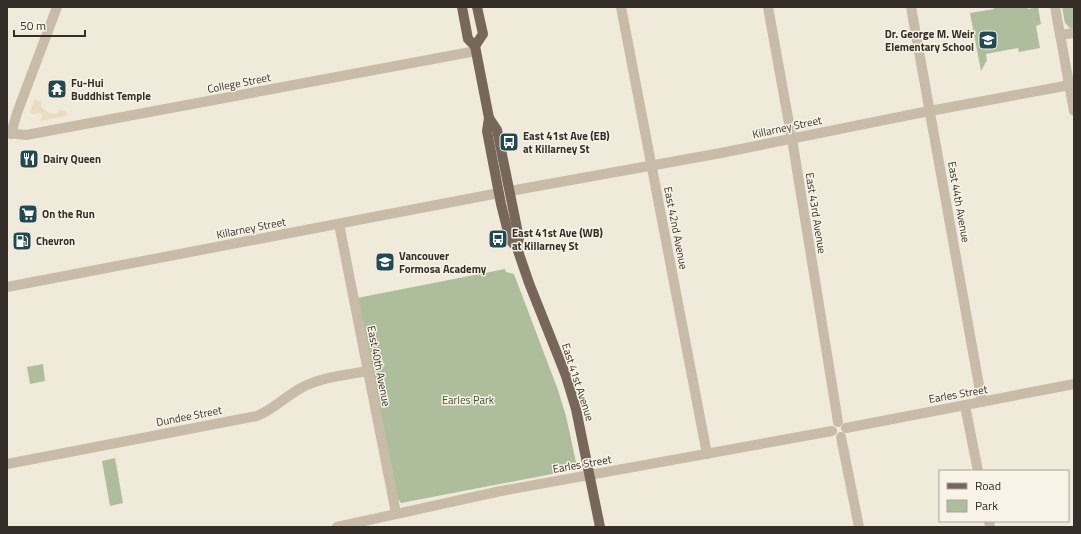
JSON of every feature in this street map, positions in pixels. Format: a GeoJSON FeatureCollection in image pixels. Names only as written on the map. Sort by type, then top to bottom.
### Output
{"type":"FeatureCollection","features":[{"type":"Feature","properties":{"kind":"main road","name":"East 41st Avenue"},"geometry":{"type":"LineString","coordinates":[[462,7],[468,39],[475,49],[489,118],[487,131],[499,193],[510,240],[518,248]]}},
{"type":"Feature","properties":{"kind":"main road"},"geometry":{"type":"LineString","coordinates":[[475,49],[483,34],[478,7]]}},
{"type":"Feature","properties":{"kind":"main road","name":"East 41st Avenue"},"geometry":{"type":"LineString","coordinates":[[489,118],[498,130],[519,238],[518,248],[529,283],[558,356],[576,409],[600,527]]}},
{"type":"Feature","properties":{"kind":"street"},"geometry":{"type":"LineString","coordinates":[[9,134],[18,114],[56,7]]}},
{"type":"Feature","properties":{"kind":"street","name":"East 42nd Avenue"},"geometry":{"type":"LineString","coordinates":[[621,7],[707,454]]}},
{"type":"Feature","properties":{"kind":"street","name":"East 43rd Avenue"},"geometry":{"type":"LineString","coordinates":[[768,7],[839,429],[859,527]]}},
{"type":"Feature","properties":{"kind":"street","name":"East 44th Avenue"},"geometry":{"type":"LineString","coordinates":[[911,7],[982,402]]}},
{"type":"Feature","properties":{"kind":"street"},"geometry":{"type":"LineString","coordinates":[[1055,7],[1074,111]]}},
{"type":"Feature","properties":{"kind":"street"},"geometry":{"type":"LineString","coordinates":[[1060,35],[1074,33]]}},
{"type":"Feature","properties":{"kind":"street","name":"College Street"},"geometry":{"type":"LineString","coordinates":[[9,134],[26,135],[475,49]]}},
{"type":"Feature","properties":{"kind":"street","name":"Killarney Street"},"geometry":{"type":"LineString","coordinates":[[510,191],[652,166],[1070,85]]}},
{"type":"Feature","properties":{"kind":"street","name":"Killarney Street"},"geometry":{"type":"LineString","coordinates":[[7,287],[499,193]]}},
{"type":"Feature","properties":{"kind":"street","name":"East 40th Avenue"},"geometry":{"type":"LineString","coordinates":[[339,224],[396,513]]}},
{"type":"Feature","properties":{"kind":"street","name":"Dundee Street"},"geometry":{"type":"LineString","coordinates":[[7,464],[257,416],[272,408],[300,388],[315,381],[368,371]]}},
{"type":"Feature","properties":{"kind":"street","name":"Earles Street"},"geometry":{"type":"LineString","coordinates":[[337,527],[501,491],[965,406],[1074,384]]}},
{"type":"Feature","properties":{"kind":"street"},"geometry":{"type":"LineString","coordinates":[[965,406],[978,470]]}},
{"type":"Feature","properties":{"kind":"green space"},"geometry":{"type":"Polygon","coordinates":[[[994,7],[1027,7],[1028,9],[1038,7],[1041,24],[1036,26],[1040,48],[1019,52],[1018,48],[986,54],[987,60],[981,71],[970,13],[994,9],[994,7]]]}},
{"type":"Feature","properties":{"kind":"green space"},"geometry":{"type":"Polygon","coordinates":[[[1062,7],[1074,7],[1074,28],[1070,28],[1065,23],[1062,7]]]}},
{"type":"Feature","properties":{"kind":"green space","name":"Earles Park"},"geometry":{"type":"Polygon","coordinates":[[[505,269],[506,272],[514,274],[558,390],[566,416],[576,462],[575,467],[568,471],[401,503],[398,499],[357,298],[505,269]]]}},
{"type":"Feature","properties":{"kind":"green space"},"geometry":{"type":"Polygon","coordinates":[[[43,364],[45,381],[30,384],[27,367],[43,364]]]}},
{"type":"Feature","properties":{"kind":"green space"},"geometry":{"type":"Polygon","coordinates":[[[115,458],[123,503],[110,506],[102,461],[115,458]]]}},
{"type":"Feature","properties":{"kind":"shaded area"},"geometry":{"type":"Polygon","coordinates":[[[35,99],[42,102],[41,107],[48,113],[55,114],[60,110],[67,112],[66,116],[40,121],[42,117],[41,113],[33,114],[30,112],[35,99]]]}},
{"type":"Feature","properties":{"kind":"place","name":"Dr. George M. Weir Elementary School"},"geometry":{"type":"Point","coordinates":[988,40]}},
{"type":"Feature","properties":{"kind":"place","name":"Fu-Hui Buddhist Temple"},"geometry":{"type":"Point","coordinates":[57,89]}},
{"type":"Feature","properties":{"kind":"place","name":"East 41st Ave (EB) at Killarney St"},"geometry":{"type":"Point","coordinates":[509,142]}},
{"type":"Feature","properties":{"kind":"place","name":"Dairy Queen"},"geometry":{"type":"Point","coordinates":[29,159]}},
{"type":"Feature","properties":{"kind":"place","name":"On the Run"},"geometry":{"type":"Point","coordinates":[28,214]}},
{"type":"Feature","properties":{"kind":"place","name":"East 41st Ave (WB) at Killarney St"},"geometry":{"type":"Point","coordinates":[498,239]}},
{"type":"Feature","properties":{"kind":"place","name":"Chevron"},"geometry":{"type":"Point","coordinates":[22,241]}},
{"type":"Feature","properties":{"kind":"place","name":"Vancouver Formosa Academy"},"geometry":{"type":"Point","coordinates":[385,262]}}]}
